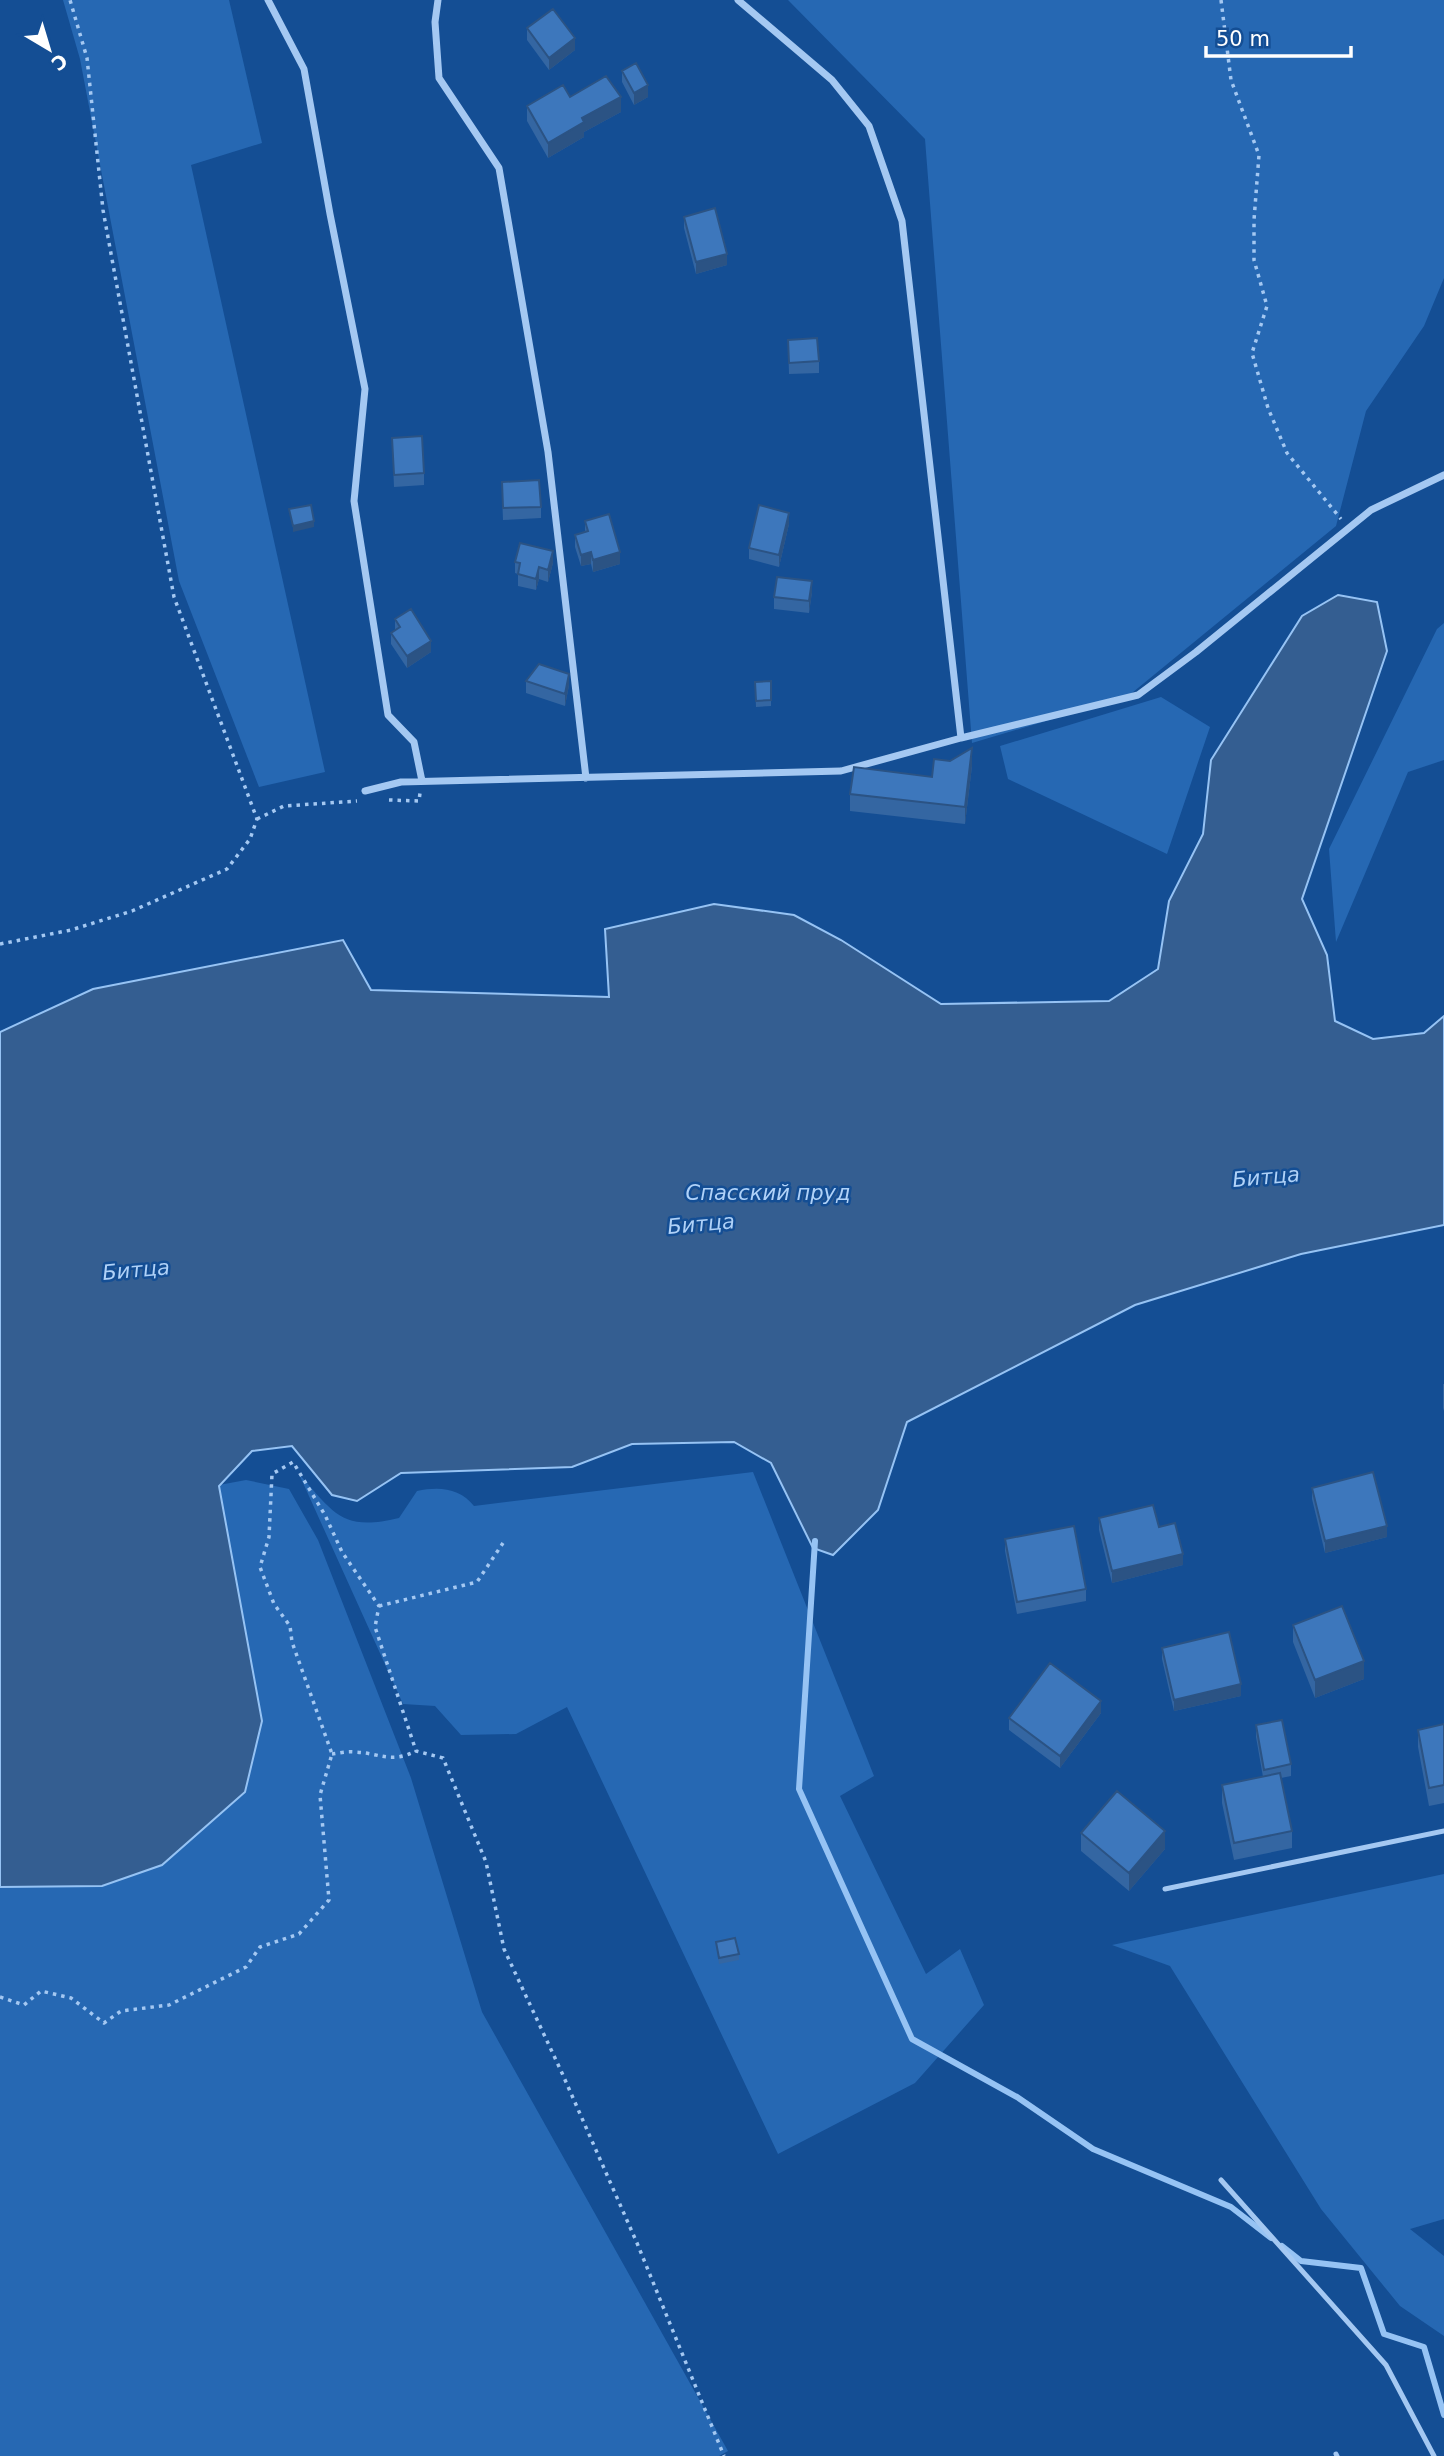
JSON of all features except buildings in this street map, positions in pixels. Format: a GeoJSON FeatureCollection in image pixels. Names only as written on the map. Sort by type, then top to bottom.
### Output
{"type":"FeatureCollection","features":[{"type":"Feature","properties":{"kind":"street"},"geometry":{"type":"LineString","coordinates":[[268,0],[304,69],[365,389],[354,501],[388,715],[414,741],[422,781]]}},
{"type":"Feature","properties":{"kind":"street"},"geometry":{"type":"LineString","coordinates":[[438,0],[435,22],[439,78],[499,168],[548,452],[586,778]]}},
{"type":"Feature","properties":{"kind":"street"},"geometry":{"type":"LineString","coordinates":[[738,0],[832,80],[869,126],[902,221],[961,738]]}},
{"type":"Feature","properties":{"kind":"street"},"geometry":{"type":"LineString","coordinates":[[365,790],[401,782],[422,781],[841,771],[961,738],[1138,695],[1196,652],[1371,510],[1444,475]]}},
{"type":"Feature","properties":{"kind":"lane"},"geometry":{"type":"LineString","coordinates":[[1165,1889],[1444,1830]]}},
{"type":"Feature","properties":{"kind":"lane"},"geometry":{"type":"LineString","coordinates":[[1222,2180],[1385,2365],[1434,2456]]}},
{"type":"Feature","properties":{"kind":"path"},"geometry":{"type":"LineString","coordinates":[[0,944],[71,930],[132,911],[227,869],[250,839],[257,819],[174,597],[103,209],[87,58],[71,0]]}},
{"type":"Feature","properties":{"kind":"path"},"geometry":{"type":"LineString","coordinates":[[1220,0],[1231,80],[1259,155],[1254,260],[1266,306],[1252,354],[1268,408],[1287,453],[1349,528]]}},
{"type":"Feature","properties":{"kind":"path"},"geometry":{"type":"LineString","coordinates":[[384,800],[419,800],[422,781]]}},
{"type":"Feature","properties":{"kind":"path"},"geometry":{"type":"LineString","coordinates":[[257,819],[284,806],[358,800]]}},
{"type":"Feature","properties":{"kind":"path"},"geometry":{"type":"LineString","coordinates":[[0,1997],[23,2005],[41,1991],[71,1998],[104,2023],[121,2011],[169,2005],[246,1967],[260,1947],[299,1934],[329,1900],[320,1795],[332,1754],[292,1642],[290,1626],[274,1604],[260,1567],[270,1536],[272,1474],[293,1462],[325,1515],[342,1552],[379,1606],[375,1627],[416,1751]]}},
{"type":"Feature","properties":{"kind":"path"},"geometry":{"type":"LineString","coordinates":[[379,1606],[477,1582],[503,1543]]}},
{"type":"Feature","properties":{"kind":"path"},"geometry":{"type":"LineString","coordinates":[[332,1754],[352,1751],[385,1758],[401,1758],[416,1751],[443,1758],[486,1862],[504,1949],[631,2231],[724,2456]]}},
{"type":"Feature","properties":{"kind":"shaded area"},"geometry":{"type":"Polygon","coordinates":[[[63,0],[229,0],[262,143],[191,165],[325,772],[259,787],[179,581],[80,59],[63,0]]]}},
{"type":"Feature","properties":{"kind":"shaded area"},"geometry":{"type":"Polygon","coordinates":[[[788,0],[1444,0],[1444,278],[1424,326],[1366,411],[1336,526],[1127,697],[972,743],[925,139],[788,0]]]}},
{"type":"Feature","properties":{"kind":"shaded area"},"geometry":{"type":"Polygon","coordinates":[[[1444,623],[1444,760],[1408,772],[1336,942],[1329,849],[1437,629],[1444,623]]]}},
{"type":"Feature","properties":{"kind":"shaded area"},"geometry":{"type":"Polygon","coordinates":[[[1161,697],[1210,727],[1167,854],[1008,779],[1000,746],[1161,697]]]}},
{"type":"Feature","properties":{"kind":"shaded area"},"geometry":{"type":"Polygon","coordinates":[[[753,1472],[874,1776],[840,1796],[926,1974],[960,1949],[984,2005],[915,2083],[778,2154],[567,1707],[516,1734],[461,1735],[435,1706],[403,1704],[299,1474],[331,1509],[352,1521],[364,1523],[399,1518],[417,1491],[425,1489],[456,1492],[474,1506],[753,1472]]]}},
{"type":"Feature","properties":{"kind":"shaded area"},"geometry":{"type":"Polygon","coordinates":[[[246,1480],[289,1489],[318,1540],[411,1778],[482,2012],[728,2451],[719,2456],[0,2456],[0,1887],[102,1886],[162,1865],[245,1792],[262,1721],[219,1485],[246,1480]]]}},
{"type":"Feature","properties":{"kind":"shaded area"},"geometry":{"type":"Polygon","coordinates":[[[1444,1874],[1444,2219],[1410,2229],[1444,2256],[1444,2336],[1400,2306],[1321,2209],[1170,1966],[1112,1945],[1444,1874]]]}},
{"type":"Feature","properties":{"kind":"water","name":"Спасский пруд"},"geometry":{"type":"Polygon","coordinates":[[[1338,595],[1377,602],[1387,651],[1302,899],[1327,955],[1335,1021],[1373,1039],[1424,1033],[1444,1016],[1444,1225],[1301,1254],[1135,1305],[907,1422],[878,1510],[833,1555],[813,1548],[771,1463],[734,1442],[632,1444],[572,1467],[401,1473],[357,1501],[332,1495],[292,1446],[252,1451],[219,1486],[262,1721],[245,1792],[162,1865],[102,1886],[0,1887],[0,1032],[93,989],[343,940],[371,990],[609,997],[605,929],[714,904],[794,915],[841,940],[941,1004],[1109,1001],[1158,969],[1169,901],[1203,834],[1211,760],[1302,616],[1338,595]]]}},
{"type":"Feature","properties":{"kind":"waterway"},"geometry":{"type":"LineString","coordinates":[[815,1541],[799,1789],[912,2039],[1017,2097],[1093,2149],[1231,2207],[1271,2238]]}},
{"type":"Feature","properties":{"kind":"waterway"},"geometry":{"type":"LineString","coordinates":[[1282,2246],[1301,2261],[1361,2268],[1384,2334],[1424,2347],[1444,2415]]}},
{"type":"Feature","properties":{"kind":"water label","name":"Битца"},"geometry":{"type":"Point","coordinates":[1266,1177]}},
{"type":"Feature","properties":{"kind":"water label","name":"Битца"},"geometry":{"type":"Point","coordinates":[701,1224]}},
{"type":"Feature","properties":{"kind":"water label","name":"Битца"},"geometry":{"type":"Point","coordinates":[136,1270]}}]}
